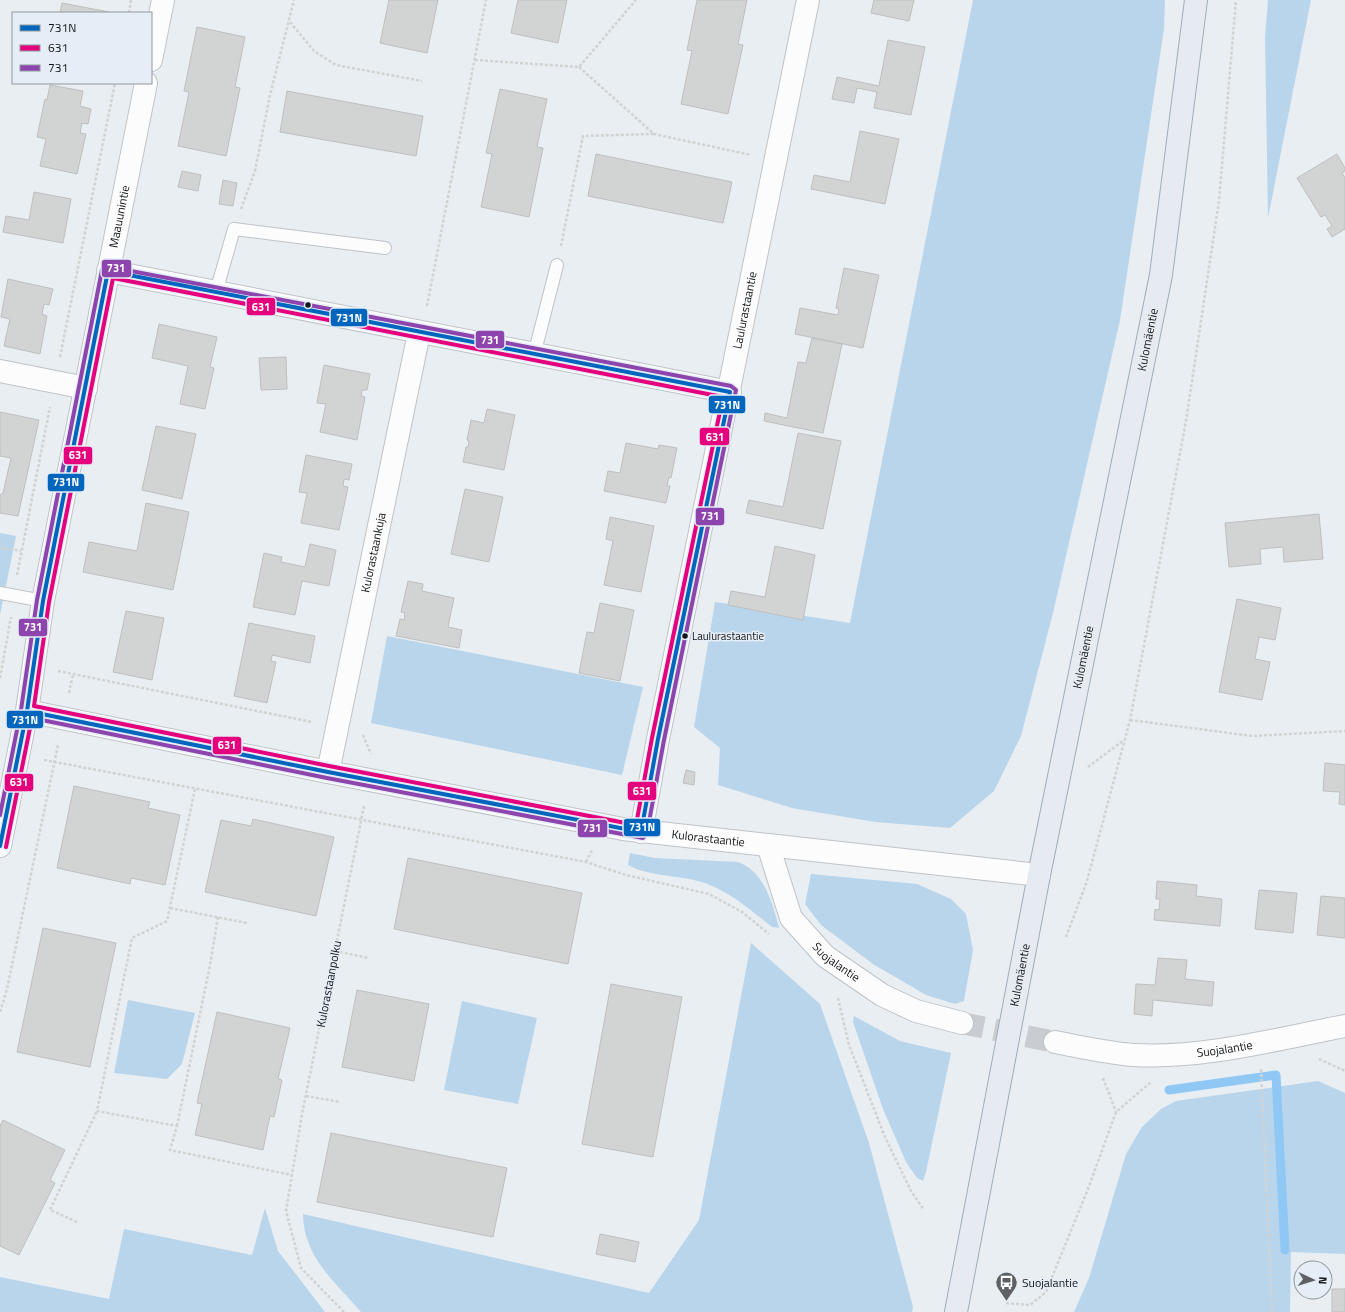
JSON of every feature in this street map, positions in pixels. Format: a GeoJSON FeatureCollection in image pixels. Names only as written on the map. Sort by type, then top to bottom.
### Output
{"type":"FeatureCollection","features":[{"type":"Feature","properties":{"kind":"main road","name":"Kulomäentie"},"geometry":{"type":"LineString","coordinates":[[956,1312],[1039,875],[1161,275],[1196,0]]}},
{"type":"Feature","properties":{"kind":"street"},"geometry":{"type":"LineString","coordinates":[[152,55],[163,0]]}},
{"type":"Feature","properties":{"kind":"street","name":"Laulurastaantie"},"geometry":{"type":"LineString","coordinates":[[641,832],[658,739],[730,392],[808,0]]}},
{"type":"Feature","properties":{"kind":"street","name":"Maauunintie"},"geometry":{"type":"LineString","coordinates":[[0,846],[28,711],[43,601],[146,84]]}},
{"type":"Feature","properties":{"kind":"street"},"geometry":{"type":"LineString","coordinates":[[108,271],[730,392]]}},
{"type":"Feature","properties":{"kind":"street","name":"Kulorastaankuja"},"geometry":{"type":"LineString","coordinates":[[328,772],[419,332]]}},
{"type":"Feature","properties":{"kind":"street"},"geometry":{"type":"LineString","coordinates":[[0,371],[86,388]]}},
{"type":"Feature","properties":{"kind":"street","name":"Kulorastaantie"},"geometry":{"type":"LineString","coordinates":[[28,711],[328,772],[641,832],[1039,875]]}},
{"type":"Feature","properties":{"kind":"street","name":"Suojalantie"},"geometry":{"type":"LineString","coordinates":[[768,845],[790,918],[825,956],[882,995],[916,1011],[962,1023]]}},
{"type":"Feature","properties":{"kind":"street","name":"Suojalantie"},"geometry":{"type":"LineString","coordinates":[[1056,1042],[1134,1055],[1163,1055],[1219,1050],[1345,1026]]}},
{"type":"Feature","properties":{"kind":"lane"},"geometry":{"type":"LineString","coordinates":[[216,292],[234,229],[385,248]]}},
{"type":"Feature","properties":{"kind":"lane"},"geometry":{"type":"LineString","coordinates":[[534,355],[557,265]]}},
{"type":"Feature","properties":{"kind":"lane"},"geometry":{"type":"LineString","coordinates":[[0,593],[43,601]]}},
{"type":"Feature","properties":{"kind":"path"},"geometry":{"type":"LineString","coordinates":[[129,12],[131,0]]}},
{"type":"Feature","properties":{"kind":"path"},"geometry":{"type":"LineString","coordinates":[[234,229],[255,171],[270,95],[290,22],[294,0]]}},
{"type":"Feature","properties":{"kind":"path"},"geometry":{"type":"LineString","coordinates":[[419,332],[425,313],[486,0]]}},
{"type":"Feature","properties":{"kind":"path"},"geometry":{"type":"LineString","coordinates":[[579,67],[636,0]]}},
{"type":"Feature","properties":{"kind":"path"},"geometry":{"type":"LineString","coordinates":[[1066,937],[1087,881],[1130,720],[1186,421],[1216,225],[1236,0]]}},
{"type":"Feature","properties":{"kind":"path"},"geometry":{"type":"LineString","coordinates":[[290,22],[314,51],[336,65],[422,81]]}},
{"type":"Feature","properties":{"kind":"path"},"geometry":{"type":"LineString","coordinates":[[475,60],[579,67],[654,134]]}},
{"type":"Feature","properties":{"kind":"path"},"geometry":{"type":"LineString","coordinates":[[557,265],[584,136],[654,134],[755,156]]}},
{"type":"Feature","properties":{"kind":"path"},"geometry":{"type":"LineString","coordinates":[[0,547],[21,551]]}},
{"type":"Feature","properties":{"kind":"path"},"geometry":{"type":"LineString","coordinates":[[0,1012],[7,989],[73,674]]}},
{"type":"Feature","properties":{"kind":"path"},"geometry":{"type":"LineString","coordinates":[[1130,720],[1252,736],[1345,731]]}},
{"type":"Feature","properties":{"kind":"path"},"geometry":{"type":"LineString","coordinates":[[20,755],[361,821],[586,862],[626,875],[709,894],[742,912],[771,936]]}},
{"type":"Feature","properties":{"kind":"path","name":"Kulorastaanpolku"},"geometry":{"type":"LineString","coordinates":[[344,1312],[300,1268],[286,1211],[306,1096],[369,780]]}},
{"type":"Feature","properties":{"kind":"path"},"geometry":{"type":"LineString","coordinates":[[77,1222],[50,1210],[98,1111],[132,938],[167,921],[195,789]]}},
{"type":"Feature","properties":{"kind":"path"},"geometry":{"type":"LineString","coordinates":[[170,908],[247,923]]}},
{"type":"Feature","properties":{"kind":"path"},"geometry":{"type":"LineString","coordinates":[[218,917],[210,965],[177,1126],[170,1150],[292,1175]]}},
{"type":"Feature","properties":{"kind":"path"},"geometry":{"type":"LineString","coordinates":[[336,951],[369,958]]}},
{"type":"Feature","properties":{"kind":"path"},"geometry":{"type":"LineString","coordinates":[[836,992],[849,1045],[885,1137],[911,1191],[924,1210]]}},
{"type":"Feature","properties":{"kind":"path"},"geometry":{"type":"LineString","coordinates":[[1314,1056],[1345,1071]]}},
{"type":"Feature","properties":{"kind":"path"},"geometry":{"type":"LineString","coordinates":[[1261,1066],[1272,1312]]}},
{"type":"Feature","properties":{"kind":"path"},"geometry":{"type":"LineString","coordinates":[[1101,1072],[1116,1112]]}},
{"type":"Feature","properties":{"kind":"path"},"geometry":{"type":"LineString","coordinates":[[1006,1303],[1030,1305],[1046,1292],[1088,1189],[1116,1112],[1155,1079]]}},
{"type":"Feature","properties":{"kind":"path"},"geometry":{"type":"LineString","coordinates":[[306,1096],[340,1102]]}},
{"type":"Feature","properties":{"kind":"path"},"geometry":{"type":"LineString","coordinates":[[98,1111],[177,1126]]}},
{"type":"Feature","properties":{"kind":"shaded area"},"geometry":{"type":"Polygon","coordinates":[[[973,0],[1165,0],[1164,29],[1120,320],[1053,613],[1021,736],[994,791],[950,828],[875,822],[792,808],[718,785],[720,748],[694,727],[715,602],[850,623],[973,0]]]}},
{"type":"Feature","properties":{"kind":"shaded area"},"geometry":{"type":"Polygon","coordinates":[[[1268,0],[1311,0],[1268,218],[1265,37],[1268,0]]]}},
{"type":"Feature","properties":{"kind":"shaded area"},"geometry":{"type":"Polygon","coordinates":[[[0,533],[16,536],[0,615],[0,533]]]}},
{"type":"Feature","properties":{"kind":"shaded area"},"geometry":{"type":"Polygon","coordinates":[[[387,636],[643,687],[622,775],[371,723],[387,636]]]}},
{"type":"Feature","properties":{"kind":"shaded area"},"geometry":{"type":"Polygon","coordinates":[[[630,853],[655,858],[738,862],[747,866],[755,873],[766,889],[774,909],[779,928],[772,927],[740,902],[723,891],[705,883],[686,878],[646,872],[628,865],[630,853]]]}},
{"type":"Feature","properties":{"kind":"shaded area"},"geometry":{"type":"Polygon","coordinates":[[[811,874],[917,884],[951,899],[966,914],[973,950],[964,1001],[955,1004],[926,995],[873,964],[821,925],[805,904],[811,874]]]}},
{"type":"Feature","properties":{"kind":"shaded area"},"geometry":{"type":"Polygon","coordinates":[[[751,943],[820,1004],[869,1143],[913,1307],[912,1312],[361,1312],[322,1268],[308,1243],[304,1229],[303,1214],[649,1293],[699,1220],[751,943]]]}},
{"type":"Feature","properties":{"kind":"shaded area"},"geometry":{"type":"Polygon","coordinates":[[[128,1000],[195,1013],[182,1064],[167,1079],[114,1073],[128,1000]]]}},
{"type":"Feature","properties":{"kind":"shaded area"},"geometry":{"type":"Polygon","coordinates":[[[462,1001],[537,1018],[518,1104],[444,1090],[462,1001]]]}},
{"type":"Feature","properties":{"kind":"shaded area"},"geometry":{"type":"Polygon","coordinates":[[[854,1016],[900,1041],[951,1053],[923,1181],[917,1178],[906,1162],[883,1109],[853,1022],[854,1016]]]}},
{"type":"Feature","properties":{"kind":"shaded area"},"geometry":{"type":"Polygon","coordinates":[[[1318,1081],[1345,1093],[1345,1254],[1291,1252],[1290,1312],[1074,1312],[1089,1278],[1126,1154],[1142,1127],[1161,1109],[1176,1101],[1318,1081]]]}},
{"type":"Feature","properties":{"kind":"shaded area"},"geometry":{"type":"Polygon","coordinates":[[[265,1208],[278,1251],[325,1312],[0,1312],[0,1277],[109,1299],[124,1229],[252,1255],[265,1208]]]}},
{"type":"Feature","properties":{"kind":"building"},"geometry":{"type":"Polygon","coordinates":[[[389,0],[438,0],[427,53],[380,43],[389,0]]]}},
{"type":"Feature","properties":{"kind":"building"},"geometry":{"type":"Polygon","coordinates":[[[518,0],[567,0],[558,43],[511,33],[518,0]]]}},
{"type":"Feature","properties":{"kind":"building"},"geometry":{"type":"Polygon","coordinates":[[[697,0],[747,0],[738,44],[743,45],[728,114],[681,104],[692,51],[687,50],[697,0]]]}},
{"type":"Feature","properties":{"kind":"building"},"geometry":{"type":"Polygon","coordinates":[[[874,0],[914,0],[909,21],[871,13],[874,0]]]}},
{"type":"Feature","properties":{"kind":"building"},"geometry":{"type":"Polygon","coordinates":[[[62,3],[109,12],[60,12],[62,3]]]}},
{"type":"Feature","properties":{"kind":"building"},"geometry":{"type":"Polygon","coordinates":[[[197,27],[245,37],[235,87],[240,88],[226,156],[178,146],[189,92],[184,91],[197,27]]]}},
{"type":"Feature","properties":{"kind":"building"},"geometry":{"type":"Polygon","coordinates":[[[888,40],[925,47],[911,115],[874,108],[877,92],[857,88],[854,103],[832,99],[837,77],[879,86],[888,40]]]}},
{"type":"Feature","properties":{"kind":"building"},"geometry":{"type":"Polygon","coordinates":[[[50,85],[83,91],[80,106],[91,109],[88,124],[82,123],[80,133],[86,134],[77,174],[40,166],[46,139],[37,137],[45,99],[47,100],[50,85]]]}},
{"type":"Feature","properties":{"kind":"building"},"geometry":{"type":"Polygon","coordinates":[[[500,89],[547,99],[537,147],[543,148],[529,217],[481,207],[492,154],[486,153],[500,89]]]}},
{"type":"Feature","properties":{"kind":"building"},"geometry":{"type":"Polygon","coordinates":[[[287,91],[423,116],[416,156],[280,132],[287,91]]]}},
{"type":"Feature","properties":{"kind":"building"},"geometry":{"type":"Polygon","coordinates":[[[860,131],[899,139],[885,204],[811,189],[814,175],[850,182],[860,131]]]}},
{"type":"Feature","properties":{"kind":"building"},"geometry":{"type":"Polygon","coordinates":[[[596,154],[732,182],[723,223],[588,196],[596,154]]]}},
{"type":"Feature","properties":{"kind":"building"},"geometry":{"type":"Polygon","coordinates":[[[1337,154],[1345,168],[1345,171],[1342,173],[1345,178],[1345,229],[1332,237],[1327,229],[1332,226],[1325,215],[1321,217],[1297,178],[1337,154]]]}},
{"type":"Feature","properties":{"kind":"building"},"geometry":{"type":"Polygon","coordinates":[[[182,171],[201,175],[198,191],[178,187],[182,171]]]}},
{"type":"Feature","properties":{"kind":"building"},"geometry":{"type":"Polygon","coordinates":[[[223,180],[237,183],[233,206],[219,204],[223,180]]]}},
{"type":"Feature","properties":{"kind":"building"},"geometry":{"type":"Polygon","coordinates":[[[34,192],[71,199],[63,243],[3,232],[6,216],[29,220],[34,192]]]}},
{"type":"Feature","properties":{"kind":"building"},"geometry":{"type":"Polygon","coordinates":[[[844,268],[879,275],[863,348],[795,334],[800,308],[838,315],[839,309],[836,308],[844,268]]]}},
{"type":"Feature","properties":{"kind":"building"},"geometry":{"type":"Polygon","coordinates":[[[8,279],[53,289],[49,305],[44,304],[42,314],[47,316],[40,354],[4,346],[10,319],[1,317],[8,279]]]}},
{"type":"Feature","properties":{"kind":"building"},"geometry":{"type":"Polygon","coordinates":[[[159,324],[217,337],[210,367],[214,368],[205,409],[180,404],[188,366],[152,358],[159,324]]]}},
{"type":"Feature","properties":{"kind":"building"},"geometry":{"type":"Polygon","coordinates":[[[812,338],[842,344],[823,433],[764,421],[765,413],[787,418],[798,362],[806,363],[812,338]]]}},
{"type":"Feature","properties":{"kind":"building"},"geometry":{"type":"Polygon","coordinates":[[[286,357],[287,389],[261,390],[259,358],[286,357]]]}},
{"type":"Feature","properties":{"kind":"building"},"geometry":{"type":"Polygon","coordinates":[[[324,365],[370,374],[367,390],[362,390],[361,396],[365,397],[357,440],[320,432],[326,404],[317,403],[324,365]]]}},
{"type":"Feature","properties":{"kind":"building"},"geometry":{"type":"Polygon","coordinates":[[[487,409],[515,415],[504,470],[463,462],[466,447],[468,447],[469,441],[467,440],[471,420],[484,423],[487,409]]]}},
{"type":"Feature","properties":{"kind":"building"},"geometry":{"type":"Polygon","coordinates":[[[0,412],[39,420],[18,516],[0,513],[0,495],[3,493],[11,458],[0,456],[0,412]]]}},
{"type":"Feature","properties":{"kind":"building"},"geometry":{"type":"Polygon","coordinates":[[[156,426],[196,434],[182,499],[142,490],[156,426]]]}},
{"type":"Feature","properties":{"kind":"building"},"geometry":{"type":"Polygon","coordinates":[[[798,433],[841,441],[823,529],[746,513],[749,500],[783,507],[798,433]]]}},
{"type":"Feature","properties":{"kind":"building"},"geometry":{"type":"Polygon","coordinates":[[[626,443],[658,449],[659,445],[677,448],[671,478],[669,477],[667,486],[670,486],[666,503],[604,491],[608,471],[620,473],[626,443]]]}},
{"type":"Feature","properties":{"kind":"building"},"geometry":{"type":"Polygon","coordinates":[[[306,455],[352,464],[349,480],[344,479],[343,486],[348,487],[339,530],[301,523],[307,493],[299,492],[306,455]]]}},
{"type":"Feature","properties":{"kind":"building"},"geometry":{"type":"Polygon","coordinates":[[[465,489],[503,497],[489,562],[451,554],[465,489]]]}},
{"type":"Feature","properties":{"kind":"building"},"geometry":{"type":"Polygon","coordinates":[[[146,503],[189,512],[173,590],[83,572],[89,542],[137,551],[146,503]]]}},
{"type":"Feature","properties":{"kind":"building"},"geometry":{"type":"Polygon","coordinates":[[[1319,514],[1323,559],[1284,562],[1283,547],[1260,549],[1261,564],[1229,567],[1225,523],[1319,514]]]}},
{"type":"Feature","properties":{"kind":"building"},"geometry":{"type":"Polygon","coordinates":[[[610,517],[654,526],[641,592],[604,585],[613,541],[606,539],[610,517]]]}},
{"type":"Feature","properties":{"kind":"building"},"geometry":{"type":"Polygon","coordinates":[[[310,544],[336,550],[329,586],[302,581],[295,615],[253,607],[264,553],[282,557],[281,562],[305,567],[310,544]]]}},
{"type":"Feature","properties":{"kind":"building"},"geometry":{"type":"Polygon","coordinates":[[[775,546],[815,555],[803,620],[728,605],[731,591],[765,597],[775,546]]]}},
{"type":"Feature","properties":{"kind":"building"},"geometry":{"type":"Polygon","coordinates":[[[408,581],[423,584],[422,591],[454,598],[448,627],[462,630],[459,648],[396,636],[400,619],[404,620],[405,613],[401,612],[408,581]]]}},
{"type":"Feature","properties":{"kind":"building"},"geometry":{"type":"Polygon","coordinates":[[[1237,599],[1281,608],[1275,640],[1259,637],[1255,659],[1270,662],[1262,700],[1219,692],[1237,599]]]}},
{"type":"Feature","properties":{"kind":"building"},"geometry":{"type":"Polygon","coordinates":[[[600,603],[634,610],[620,681],[579,673],[587,632],[594,633],[600,603]]]}},
{"type":"Feature","properties":{"kind":"building"},"geometry":{"type":"Polygon","coordinates":[[[126,611],[164,618],[152,680],[113,672],[126,611]]]}},
{"type":"Feature","properties":{"kind":"building"},"geometry":{"type":"Polygon","coordinates":[[[249,623],[315,636],[310,663],[272,655],[271,661],[276,662],[267,703],[234,696],[249,623]]]}},
{"type":"Feature","properties":{"kind":"building"},"geometry":{"type":"Polygon","coordinates":[[[1325,763],[1345,765],[1345,805],[1339,804],[1340,792],[1323,791],[1325,763]]]}},
{"type":"Feature","properties":{"kind":"building"},"geometry":{"type":"Polygon","coordinates":[[[686,770],[695,772],[694,785],[683,783],[686,770]]]}},
{"type":"Feature","properties":{"kind":"building"},"geometry":{"type":"Polygon","coordinates":[[[74,786],[150,802],[148,808],[180,815],[165,885],[131,878],[130,884],[57,868],[74,786]]]}},
{"type":"Feature","properties":{"kind":"building"},"geometry":{"type":"Polygon","coordinates":[[[253,819],[334,837],[316,916],[205,892],[221,820],[251,826],[253,819]]]}},
{"type":"Feature","properties":{"kind":"building"},"geometry":{"type":"Polygon","coordinates":[[[408,858],[582,893],[568,964],[394,929],[408,858]]]}},
{"type":"Feature","properties":{"kind":"building"},"geometry":{"type":"Polygon","coordinates":[[[1157,881],[1197,885],[1196,896],[1222,899],[1220,926],[1154,920],[1155,909],[1159,910],[1160,899],[1156,899],[1157,881]]]}},
{"type":"Feature","properties":{"kind":"building"},"geometry":{"type":"Polygon","coordinates":[[[1259,890],[1297,893],[1293,933],[1255,929],[1259,890]]]}},
{"type":"Feature","properties":{"kind":"building"},"geometry":{"type":"Polygon","coordinates":[[[1321,896],[1345,898],[1345,938],[1317,935],[1321,896]]]}},
{"type":"Feature","properties":{"kind":"building"},"geometry":{"type":"Polygon","coordinates":[[[43,928],[116,943],[90,1067],[17,1052],[43,928]]]}},
{"type":"Feature","properties":{"kind":"building"},"geometry":{"type":"Polygon","coordinates":[[[1158,958],[1187,960],[1185,979],[1214,982],[1212,1006],[1153,1000],[1152,1016],[1134,1014],[1136,984],[1155,985],[1158,958]]]}},
{"type":"Feature","properties":{"kind":"building"},"geometry":{"type":"Polygon","coordinates":[[[611,984],[682,997],[653,1157],[582,1144],[611,984]]]}},
{"type":"Feature","properties":{"kind":"building"},"geometry":{"type":"Polygon","coordinates":[[[357,990],[429,1004],[414,1081],[342,1067],[357,990]]]}},
{"type":"Feature","properties":{"kind":"building"},"geometry":{"type":"Polygon","coordinates":[[[217,1012],[290,1028],[278,1079],[282,1080],[274,1117],[270,1116],[263,1150],[195,1135],[202,1104],[197,1103],[217,1012]]]}},
{"type":"Feature","properties":{"kind":"building"},"geometry":{"type":"Polygon","coordinates":[[[3,1120],[65,1150],[50,1180],[55,1183],[19,1255],[0,1246],[0,1126],[3,1120]]]}},
{"type":"Feature","properties":{"kind":"building"},"geometry":{"type":"Polygon","coordinates":[[[331,1133],[507,1168],[493,1237],[317,1202],[331,1133]]]}},
{"type":"Feature","properties":{"kind":"building"},"geometry":{"type":"Polygon","coordinates":[[[600,1234],[639,1242],[635,1262],[596,1254],[600,1234]]]}},
{"type":"Feature","properties":{"kind":"building"},"geometry":{"type":"Polygon","coordinates":[[[1333,1289],[1345,1289],[1345,1312],[1332,1312],[1333,1289]]]}},
{"type":"Feature","properties":{"kind":"waterway"},"geometry":{"type":"LineString","coordinates":[[1169,1090],[1276,1075],[1285,1250]]}},
{"type":"Feature","properties":{"kind":"tunnel"},"geometry":{"type":"LineString","coordinates":[[962,1023],[1055,1042]]}},
{"type":"Feature","properties":{"kind":"transit line","name":"731"},"geometry":{"type":"LineString","coordinates":[[0,815],[21,710],[37,600],[102,270],[105,266],[731,386],[736,390],[664,740],[647,833],[643,838],[327,778],[32,718]]}},
{"type":"Feature","properties":{"kind":"transit line","name":"731N"},"geometry":{"type":"LineString","coordinates":[[108,271],[730,392],[658,739],[641,832],[328,772],[27,711],[43,601],[108,271]]}},
{"type":"Feature","properties":{"kind":"transit line","name":"631"},"geometry":{"type":"LineString","coordinates":[[113,278],[723,397],[652,738],[636,825],[329,766],[34,706],[49,602],[113,278]]}},
{"type":"Feature","properties":{"kind":"transit line","name":"731N"},"geometry":{"type":"LineString","coordinates":[[0,846],[27,711]]}},
{"type":"Feature","properties":{"kind":"transit line","name":"631"},"geometry":{"type":"LineString","coordinates":[[6,847],[32,718]]}},
{"type":"Feature","properties":{"kind":"place","name":"Laulurastaantie"},"geometry":{"type":"Point","coordinates":[685,636]}},
{"type":"Feature","properties":{"kind":"place","name":"Suojalantie"},"geometry":{"type":"Point","coordinates":[1006,1302]}}]}
